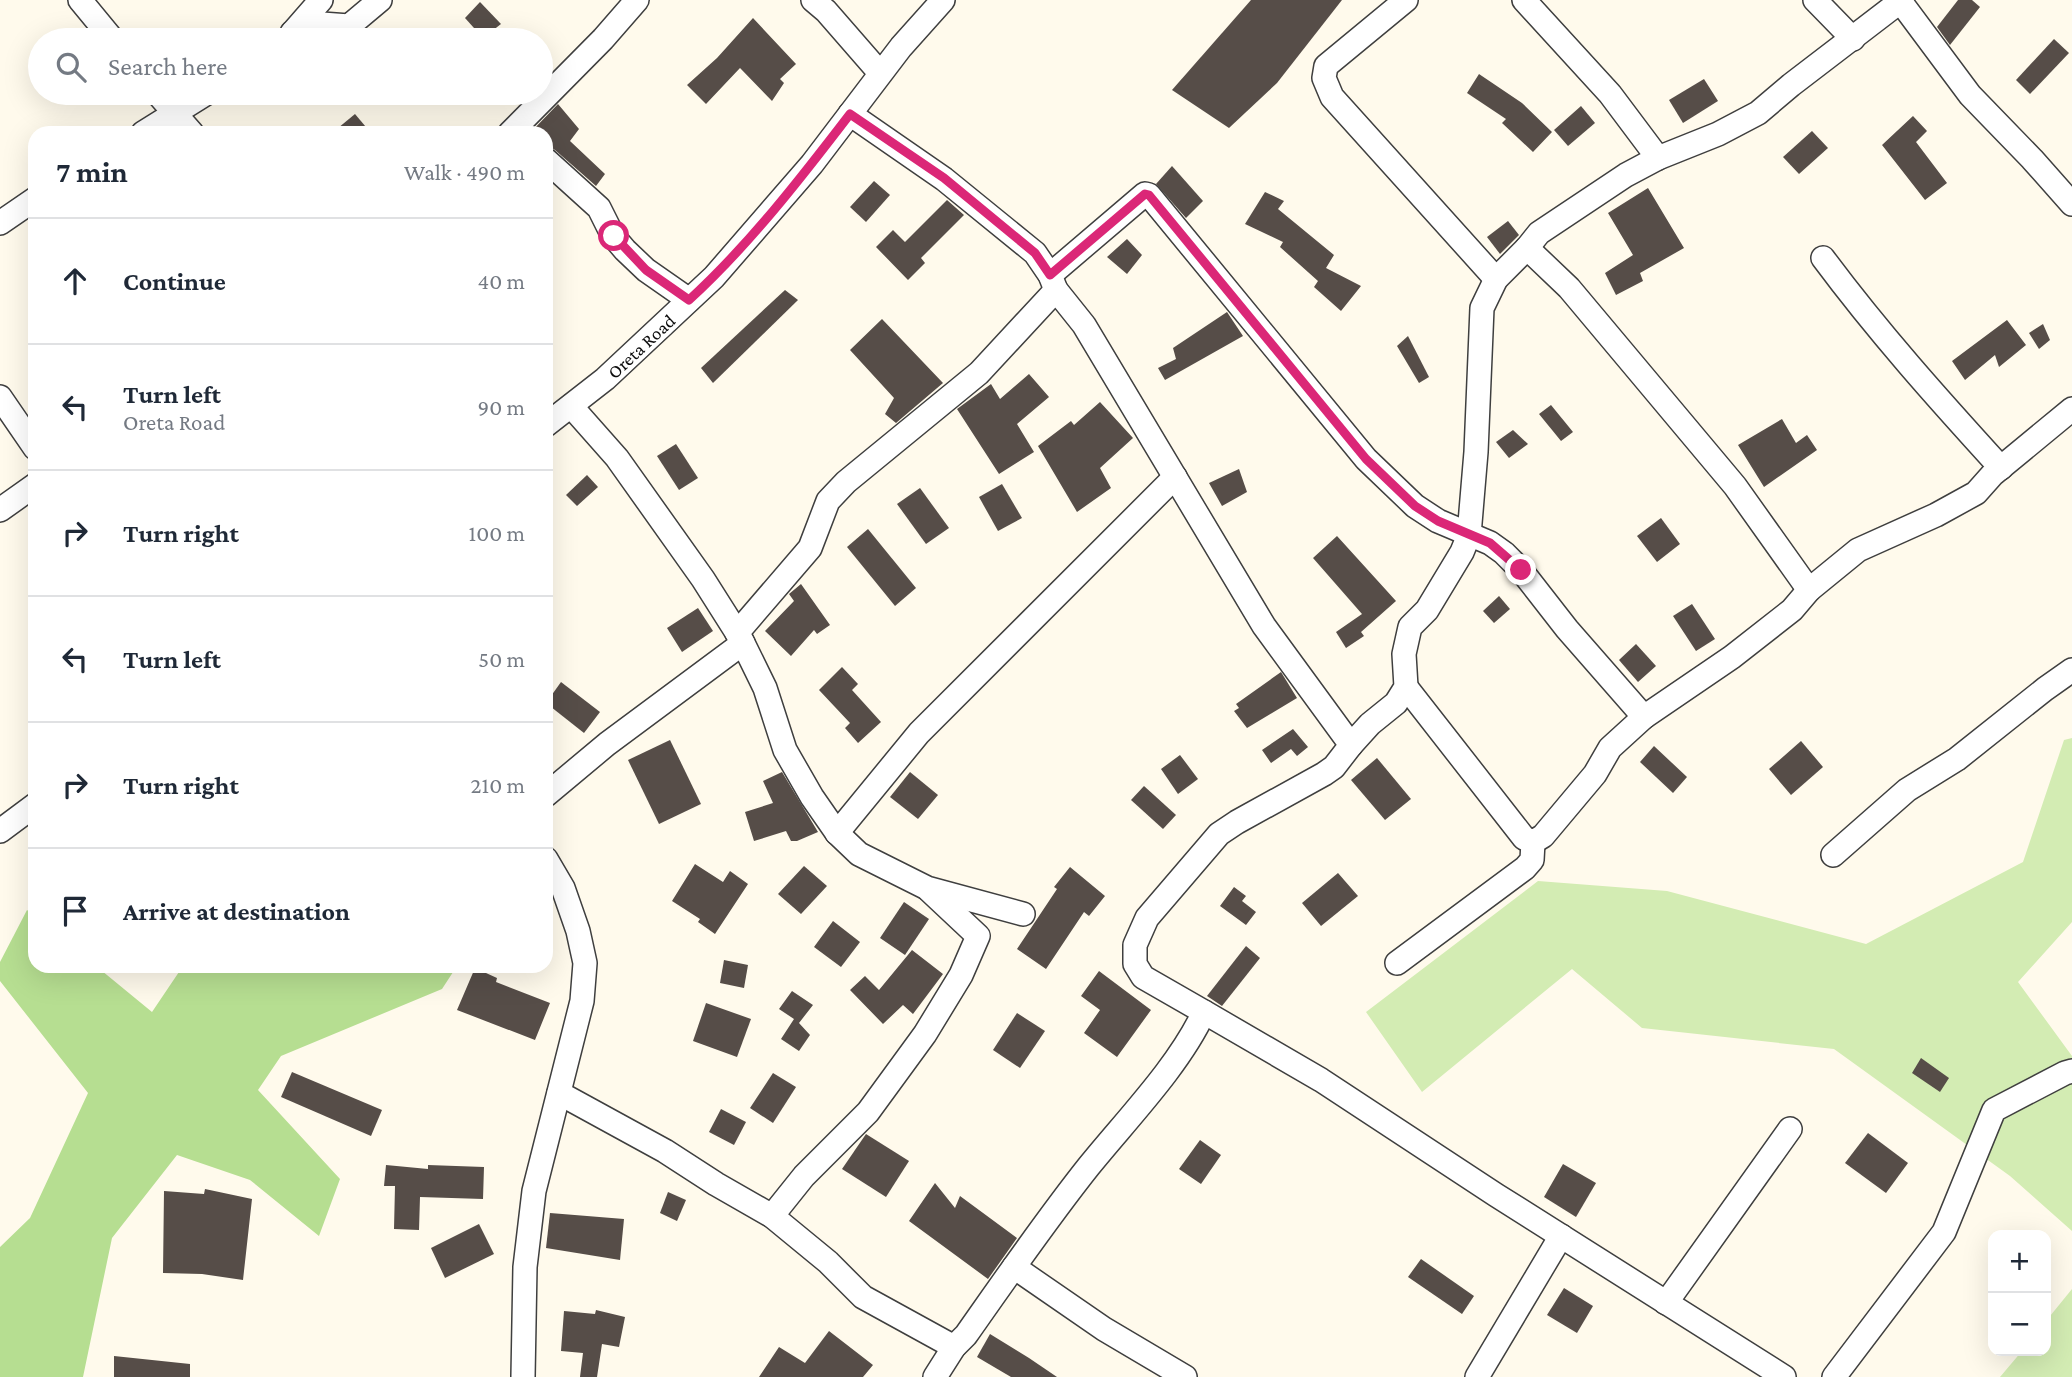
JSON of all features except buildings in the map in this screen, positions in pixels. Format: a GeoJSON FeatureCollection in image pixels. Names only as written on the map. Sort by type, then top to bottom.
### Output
{"type":"FeatureCollection","features":[{"type":"Feature","properties":{"kind":"street"},"geometry":{"type":"LineString","coordinates":[[80,0],[103,28]]}},
{"type":"Feature","properties":{"kind":"street"},"geometry":{"type":"LineString","coordinates":[[295,28],[321,0]]}},
{"type":"Feature","properties":{"kind":"street"},"geometry":{"type":"LineString","coordinates":[[311,28],[322,24],[349,26],[380,0]]}},
{"type":"Feature","properties":{"kind":"street"},"geometry":{"type":"LineString","coordinates":[[553,91],[637,0]]}},
{"type":"Feature","properties":{"kind":"street"},"geometry":{"type":"LineString","coordinates":[[813,0],[826,11],[880,73]]}},
{"type":"Feature","properties":{"kind":"street","name":"Oreta Road"},"geometry":{"type":"LineString","coordinates":[[553,420],[604,379],[715,276],[803,174],[880,73],[943,0]]}},
{"type":"Feature","properties":{"kind":"street"},"geometry":{"type":"LineString","coordinates":[[1406,0],[1326,66],[1324,78],[1332,97],[1496,279]]}},
{"type":"Feature","properties":{"kind":"street"},"geometry":{"type":"LineString","coordinates":[[1524,0],[1610,94],[1658,158]]}},
{"type":"Feature","properties":{"kind":"street"},"geometry":{"type":"LineString","coordinates":[[1815,0],[1853,39]]}},
{"type":"Feature","properties":{"kind":"street"},"geometry":{"type":"LineString","coordinates":[[1534,842],[1524,838],[1406,687],[1404,654],[1410,627],[1427,610],[1462,552],[1469,535],[1476,452],[1482,308],[1496,279],[1539,233],[1626,175],[1758,113],[1901,1],[1970,95],[2072,204]]}},
{"type":"Feature","properties":{"kind":"street"},"geometry":{"type":"LineString","coordinates":[[167,105],[186,126]]}},
{"type":"Feature","properties":{"kind":"street"},"geometry":{"type":"LineString","coordinates":[[155,126],[188,105]]}},
{"type":"Feature","properties":{"kind":"street"},"geometry":{"type":"LineString","coordinates":[[519,126],[539,105]]}},
{"type":"Feature","properties":{"kind":"street"},"geometry":{"type":"LineString","coordinates":[[850,114],[944,178],[1035,253],[1084,325],[1264,626],[1352,745]]}},
{"type":"Feature","properties":{"kind":"street"},"geometry":{"type":"LineString","coordinates":[[553,166],[599,208],[625,250],[646,270],[689,300]]}},
{"type":"Feature","properties":{"kind":"street"},"geometry":{"type":"LineString","coordinates":[[553,789],[740,638],[810,548],[828,502],[837,492],[979,373],[1053,282],[1145,194],[1149,195],[1366,459],[1415,506],[1438,521],[1490,543],[1521,570],[1567,629],[1644,717]]}},
{"type":"Feature","properties":{"kind":"street"},"geometry":{"type":"LineString","coordinates":[[0,223],[28,204]]}},
{"type":"Feature","properties":{"kind":"street"},"geometry":{"type":"LineString","coordinates":[[1527,248],[1577,298],[1735,486],[1809,590]]}},
{"type":"Feature","properties":{"kind":"street"},"geometry":{"type":"LineString","coordinates":[[1823,258],[1907,364],[2001,468]]}},
{"type":"Feature","properties":{"kind":"street"},"geometry":{"type":"LineString","coordinates":[[0,397],[28,438]]}},
{"type":"Feature","properties":{"kind":"street"},"geometry":{"type":"LineString","coordinates":[[571,406],[617,458],[740,638],[765,688],[785,750],[837,833],[859,853],[927,888],[1023,914]]}},
{"type":"Feature","properties":{"kind":"street"},"geometry":{"type":"LineString","coordinates":[[1397,963],[1525,868],[1532,860],[1534,842],[1585,786],[1610,748],[1644,717],[1732,657],[1792,610],[1809,590],[1858,550],[1976,494],[2001,468],[2072,409]]}},
{"type":"Feature","properties":{"kind":"street"},"geometry":{"type":"LineString","coordinates":[[837,833],[919,733],[1175,477]]}},
{"type":"Feature","properties":{"kind":"street"},"geometry":{"type":"LineString","coordinates":[[0,510],[28,490]]}},
{"type":"Feature","properties":{"kind":"street"},"geometry":{"type":"LineString","coordinates":[[1833,855],[1908,790],[1957,759],[2072,670]]}},
{"type":"Feature","properties":{"kind":"street"},"geometry":{"type":"LineString","coordinates":[[1406,687],[1395,703],[1370,724],[1324,774],[1219,834],[1147,918],[1135,945],[1135,964],[1143,977],[1321,1080],[1666,1303],[1756,1370],[1784,1377]]}},
{"type":"Feature","properties":{"kind":"street"},"geometry":{"type":"LineString","coordinates":[[0,831],[28,811]]}},
{"type":"Feature","properties":{"kind":"street"},"geometry":{"type":"LineString","coordinates":[[523,1377],[525,1267],[534,1191],[582,1001],[585,963],[578,931],[563,888],[553,871]]}},
{"type":"Feature","properties":{"kind":"street"},"geometry":{"type":"LineString","coordinates":[[772,1216],[804,1176],[868,1112],[925,1034],[961,975],[978,936],[927,888]]}},
{"type":"Feature","properties":{"kind":"street"},"geometry":{"type":"LineString","coordinates":[[935,1377],[954,1347],[966,1335],[1084,1173],[1183,1048],[1203,1012]]}},
{"type":"Feature","properties":{"kind":"street"},"geometry":{"type":"LineString","coordinates":[[1834,1377],[1944,1231],[1994,1110],[2072,1071]]}},
{"type":"Feature","properties":{"kind":"street"},"geometry":{"type":"LineString","coordinates":[[559,1093],[665,1151],[772,1216],[828,1262],[863,1297],[954,1347]]}},
{"type":"Feature","properties":{"kind":"street"},"geometry":{"type":"LineString","coordinates":[[1666,1303],[1790,1129]]}},
{"type":"Feature","properties":{"kind":"street"},"geometry":{"type":"LineString","coordinates":[[1477,1377],[1561,1236]]}},
{"type":"Feature","properties":{"kind":"street"},"geometry":{"type":"LineString","coordinates":[[1014,1267],[1104,1329],[1185,1377]]}},
{"type":"Feature","properties":{"kind":"green space"},"geometry":{"type":"Polygon","coordinates":[[[2072,738],[2072,922],[2018,982],[2072,1056],[2072,1231],[2010,1176],[1834,1049],[1642,1028],[1572,969],[1422,1092],[1366,1012],[1538,881],[1667,891],[1866,944],[2023,862],[2064,740],[2072,738]]]}},
{"type":"Feature","properties":{"kind":"green space"},"geometry":{"type":"Polygon","coordinates":[[[27,910],[28,973],[105,973],[152,1012],[178,973],[452,973],[442,989],[281,1056],[258,1090],[340,1179],[319,1236],[250,1180],[177,1155],[112,1238],[83,1377],[0,1377],[0,1247],[30,1218],[88,1093],[0,981],[0,962],[27,910]]]}},
{"type":"Feature","properties":{"kind":"green space"},"geometry":{"type":"Polygon","coordinates":[[[2072,1289],[2072,1377],[2000,1377],[2018,1356],[2051,1356],[2051,1315],[2072,1289]]]}},
{"type":"Feature","properties":{"kind":"route"},"geometry":{"type":"LineString","coordinates":[[614,236],[646,270],[689,300],[715,276],[812,164],[850,114],[944,178],[1035,253],[1050,275],[1145,194],[1149,195],[1366,459],[1392,486],[1438,521],[1490,543],[1521,570]]}}]}
